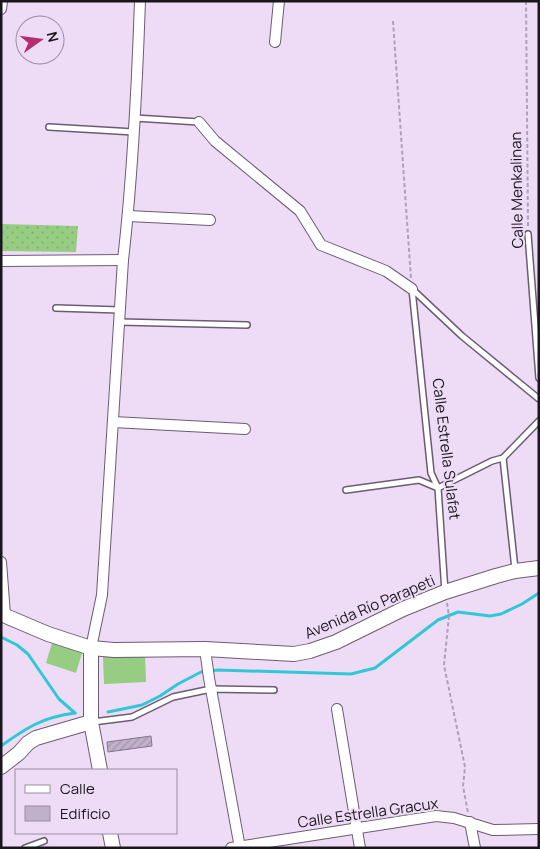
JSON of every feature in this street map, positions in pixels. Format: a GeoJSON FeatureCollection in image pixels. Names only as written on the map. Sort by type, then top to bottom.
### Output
{"type":"FeatureCollection","features":[{"type":"Feature","properties":{"kind":"main road","name":"Avenida Río Parapeti"},"geometry":{"type":"LineString","coordinates":[[3,615],[48,634],[91,648],[206,656],[294,654],[310,651],[336,642],[403,608],[445,592],[515,571],[539,568]]}},
{"type":"Feature","properties":{"kind":"main road"},"geometry":{"type":"LineString","coordinates":[[91,648],[91,722],[100,769]]}},
{"type":"Feature","properties":{"kind":"main road"},"geometry":{"type":"LineString","coordinates":[[1,767],[36,738],[91,722]]}},
{"type":"Feature","properties":{"kind":"main road"},"geometry":{"type":"LineString","coordinates":[[110,834],[113,848]]}},
{"type":"Feature","properties":{"kind":"street"},"geometry":{"type":"LineString","coordinates":[[1,9],[2,1]]}},
{"type":"Feature","properties":{"kind":"street"},"geometry":{"type":"LineString","coordinates":[[91,648],[102,595],[123,260],[135,118],[140,1]]}},
{"type":"Feature","properties":{"kind":"street"},"geometry":{"type":"LineString","coordinates":[[275,42],[279,1]]}},
{"type":"Feature","properties":{"kind":"street"},"geometry":{"type":"LineString","coordinates":[[199,122],[214,142],[300,211],[321,244],[386,271],[412,288]]}},
{"type":"Feature","properties":{"kind":"street"},"geometry":{"type":"LineString","coordinates":[[128,216],[210,220]]}},
{"type":"Feature","properties":{"kind":"street"},"geometry":{"type":"LineString","coordinates":[[1,261],[123,260]]}},
{"type":"Feature","properties":{"kind":"street"},"geometry":{"type":"LineString","coordinates":[[113,422],[245,429]]}},
{"type":"Feature","properties":{"kind":"street"},"geometry":{"type":"LineString","coordinates":[[1,562],[3,615]]}},
{"type":"Feature","properties":{"kind":"street"},"geometry":{"type":"LineString","coordinates":[[206,656],[237,847]]}},
{"type":"Feature","properties":{"kind":"street"},"geometry":{"type":"LineString","coordinates":[[337,709],[360,848]]}},
{"type":"Feature","properties":{"kind":"street","name":"Calle Estrella Gracux"},"geometry":{"type":"LineString","coordinates":[[237,847],[436,816],[454,818],[493,830],[539,830]]}},
{"type":"Feature","properties":{"kind":"street"},"geometry":{"type":"LineString","coordinates":[[470,822],[475,848]]}},
{"type":"Feature","properties":{"kind":"lane"},"geometry":{"type":"LineString","coordinates":[[135,118],[199,122]]}},
{"type":"Feature","properties":{"kind":"lane"},"geometry":{"type":"LineString","coordinates":[[49,127],[134,132]]}},
{"type":"Feature","properties":{"kind":"lane","name":"Calle Menkalinan"},"geometry":{"type":"LineString","coordinates":[[528,234],[539,378]]}},
{"type":"Feature","properties":{"kind":"lane"},"geometry":{"type":"LineString","coordinates":[[412,288],[462,336],[539,399]]}},
{"type":"Feature","properties":{"kind":"lane","name":"Calle Estrella Sulafat"},"geometry":{"type":"LineString","coordinates":[[412,288],[431,473],[438,488],[445,592]]}},
{"type":"Feature","properties":{"kind":"lane"},"geometry":{"type":"LineString","coordinates":[[56,308],[120,310]]}},
{"type":"Feature","properties":{"kind":"lane"},"geometry":{"type":"LineString","coordinates":[[120,322],[247,325]]}},
{"type":"Feature","properties":{"kind":"lane"},"geometry":{"type":"LineString","coordinates":[[346,490],[420,480],[438,488],[492,460],[503,458],[539,421]]}},
{"type":"Feature","properties":{"kind":"lane"},"geometry":{"type":"LineString","coordinates":[[503,458],[515,571]]}},
{"type":"Feature","properties":{"kind":"lane"},"geometry":{"type":"LineString","coordinates":[[91,722],[132,717],[173,697],[211,689],[274,690]]}},
{"type":"Feature","properties":{"kind":"lane"},"geometry":{"type":"LineString","coordinates":[[25,848],[44,842]]}},
{"type":"Feature","properties":{"kind":"path","name":"Calle Menkalinan"},"geometry":{"type":"LineString","coordinates":[[526,1],[528,234]]}},
{"type":"Feature","properties":{"kind":"path"},"geometry":{"type":"LineString","coordinates":[[393,21],[412,288]]}},
{"type":"Feature","properties":{"kind":"path"},"geometry":{"type":"LineString","coordinates":[[445,592],[449,616],[444,665],[465,767],[463,786],[470,822]]}},
{"type":"Feature","properties":{"kind":"green space"},"geometry":{"type":"Polygon","coordinates":[[[1,224],[78,226],[76,252],[1,251],[1,224]]]}},
{"type":"Feature","properties":{"kind":"green space"},"geometry":{"type":"Polygon","coordinates":[[[52,643],[82,653],[76,673],[46,663],[52,643]]]}},
{"type":"Feature","properties":{"kind":"green space"},"geometry":{"type":"Polygon","coordinates":[[[145,655],[146,682],[104,684],[103,657],[145,655]]]}},
{"type":"Feature","properties":{"kind":"building"},"geometry":{"type":"Polygon","coordinates":[[[151,736],[152,746],[108,752],[107,742],[151,736]]]}},
{"type":"Feature","properties":{"kind":"waterway"},"geometry":{"type":"LineString","coordinates":[[108,712],[142,705],[201,672],[218,670],[351,674],[375,668],[438,620],[458,612],[490,616],[501,614],[539,593]]}},
{"type":"Feature","properties":{"kind":"waterway"},"geometry":{"type":"LineString","coordinates":[[1,637],[17,645],[28,654],[59,699],[75,713]]}},
{"type":"Feature","properties":{"kind":"waterway"},"geometry":{"type":"LineString","coordinates":[[1,746],[35,724],[53,717],[75,713]]}}]}
